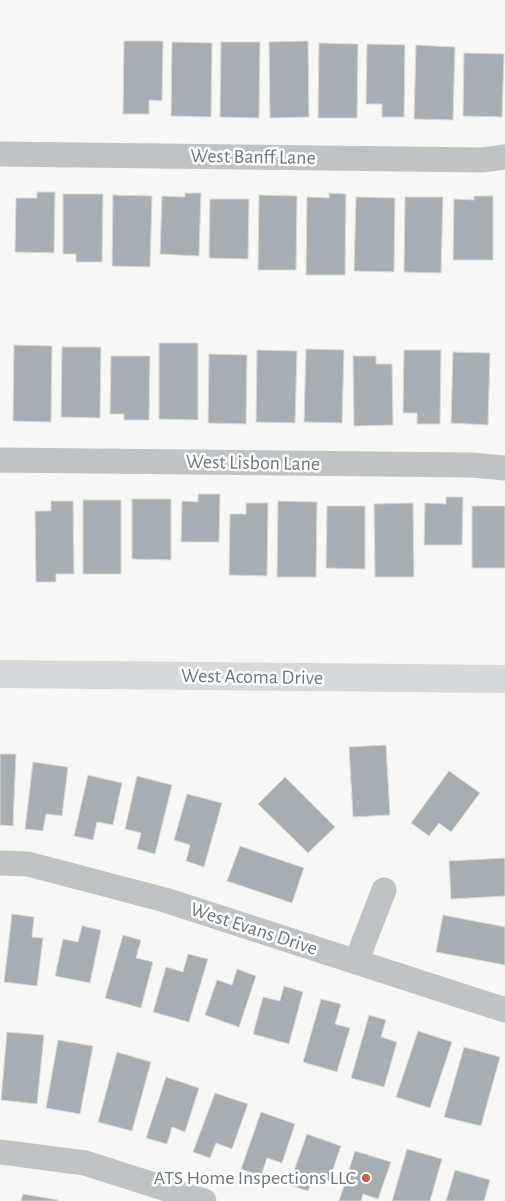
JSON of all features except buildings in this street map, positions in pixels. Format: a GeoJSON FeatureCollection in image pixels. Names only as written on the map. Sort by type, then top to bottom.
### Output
{"type":"FeatureCollection","features":[{"type":"Feature","properties":{"kind":"street","name":"West Banff Lane"},"geometry":{"type":"LineString","coordinates":[[0,154],[482,160],[505,157]]}},
{"type":"Feature","properties":{"kind":"street","name":"West Lisbon Lane"},"geometry":{"type":"LineString","coordinates":[[0,460],[472,465],[505,468]]}},
{"type":"Feature","properties":{"kind":"street","name":"West Acoma Drive"},"geometry":{"type":"LineString","coordinates":[[0,674],[505,679]]}},
{"type":"Feature","properties":{"kind":"street","name":"West Evans Drive"},"geometry":{"type":"LineString","coordinates":[[0,863],[28,864],[165,900],[505,1010]]}},
{"type":"Feature","properties":{"kind":"street"},"geometry":{"type":"LineString","coordinates":[[356,962],[384,890]]}},
{"type":"Feature","properties":{"kind":"street"},"geometry":{"type":"LineString","coordinates":[[0,1152],[85,1163],[204,1201]]}},
{"type":"Feature","properties":{"kind":"place","name":"ATS Home Inspections LLC"},"geometry":{"type":"Point","coordinates":[366,1178]}}]}
